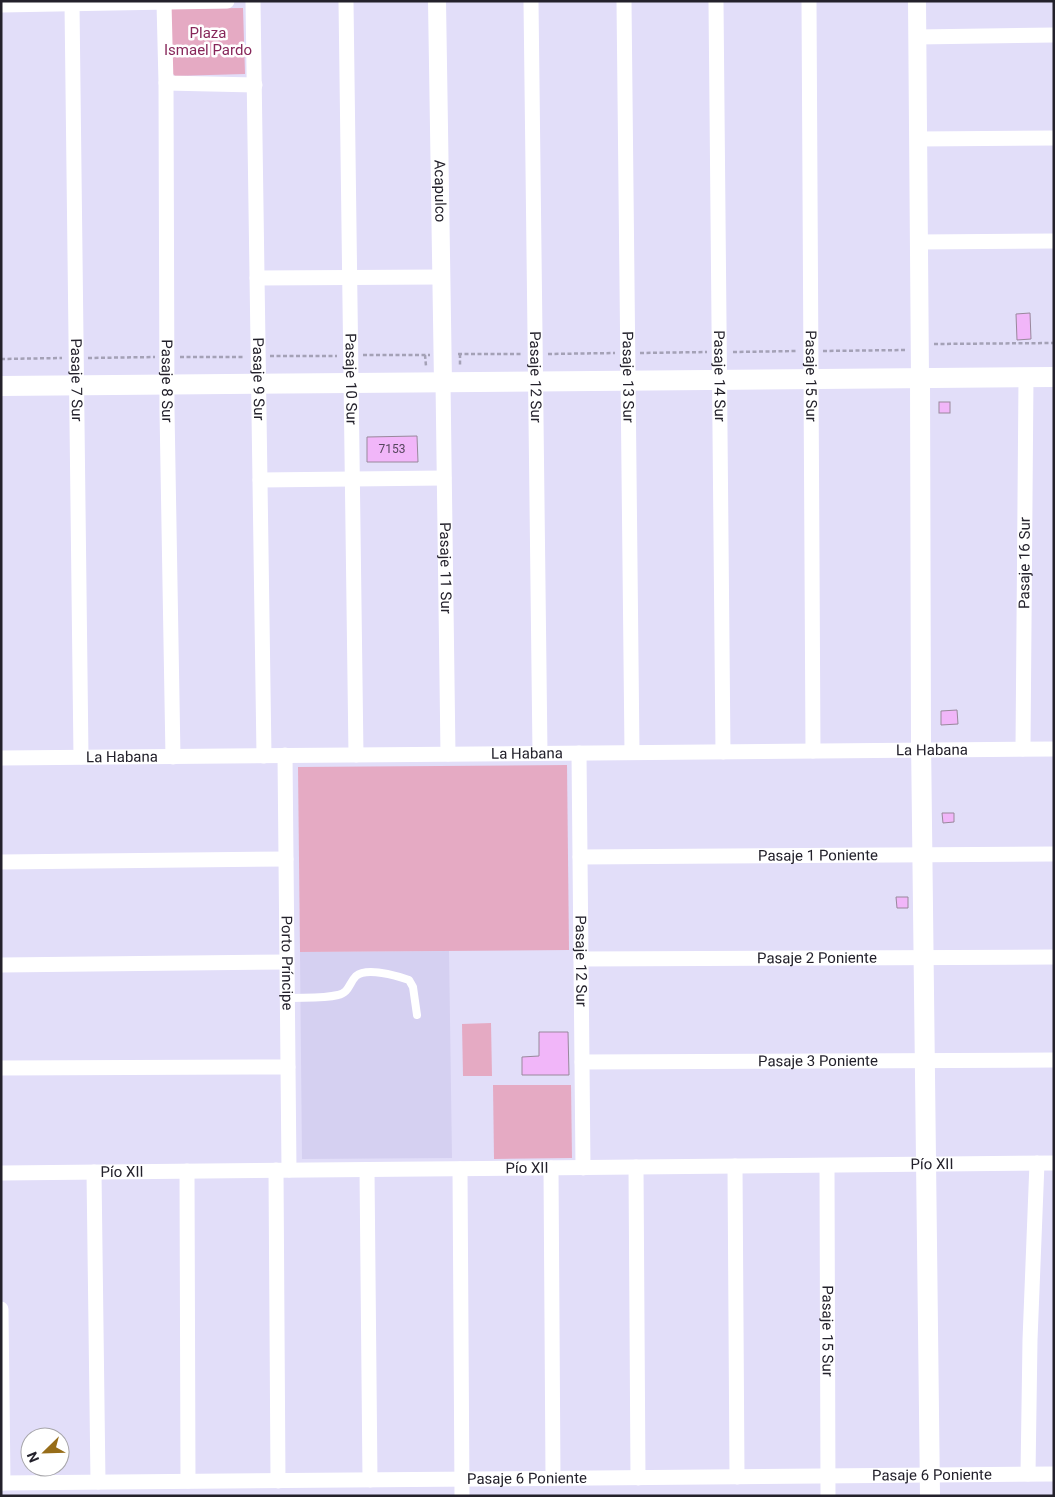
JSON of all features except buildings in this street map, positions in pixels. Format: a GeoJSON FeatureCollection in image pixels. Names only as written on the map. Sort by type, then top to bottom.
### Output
{"type":"FeatureCollection","features":[{"type":"Feature","properties":{"kind":"main road"},"geometry":{"type":"LineString","coordinates":[[1,386],[1054,377]]}},
{"type":"Feature","properties":{"kind":"main road"},"geometry":{"type":"LineString","coordinates":[[920,378],[930,1496]]}},
{"type":"Feature","properties":{"kind":"street"},"geometry":{"type":"LineString","coordinates":[[1,5],[227,1]]}},
{"type":"Feature","properties":{"kind":"street","name":"Pasaje 9 Sur"},"geometry":{"type":"LineString","coordinates":[[253,1],[264,756]]}},
{"type":"Feature","properties":{"kind":"street","name":"Pasaje 10 Sur"},"geometry":{"type":"LineString","coordinates":[[346,1],[356,755]]}},
{"type":"Feature","properties":{"kind":"street","name":"Acapulco"},"geometry":{"type":"LineString","coordinates":[[438,1],[442,382]]}},
{"type":"Feature","properties":{"kind":"street","name":"Pasaje 12 Sur"},"geometry":{"type":"LineString","coordinates":[[531,1],[540,753]]}},
{"type":"Feature","properties":{"kind":"street","name":"Pasaje 13 Sur"},"geometry":{"type":"LineString","coordinates":[[624,1],[632,752]]}},
{"type":"Feature","properties":{"kind":"street","name":"Pasaje 14 Sur"},"geometry":{"type":"LineString","coordinates":[[716,1],[723,752]]}},
{"type":"Feature","properties":{"kind":"street","name":"Pasaje 15 Sur"},"geometry":{"type":"LineString","coordinates":[[808,1],[813,751]]}},
{"type":"Feature","properties":{"kind":"street"},"geometry":{"type":"LineString","coordinates":[[917,1],[920,378]]}},
{"type":"Feature","properties":{"kind":"street","name":"Pasaje 8 Sur"},"geometry":{"type":"LineString","coordinates":[[164,3],[167,384],[174,756]]}},
{"type":"Feature","properties":{"kind":"street","name":"Pasaje 7 Sur"},"geometry":{"type":"LineString","coordinates":[[72,4],[81,758]]}},
{"type":"Feature","properties":{"kind":"street"},"geometry":{"type":"LineString","coordinates":[[917,37],[1054,36]]}},
{"type":"Feature","properties":{"kind":"street"},"geometry":{"type":"LineString","coordinates":[[166,83],[255,84]]}},
{"type":"Feature","properties":{"kind":"street"},"geometry":{"type":"LineString","coordinates":[[918,139],[1054,138]]}},
{"type":"Feature","properties":{"kind":"street"},"geometry":{"type":"LineString","coordinates":[[918,242],[1054,241]]}},
{"type":"Feature","properties":{"kind":"street"},"geometry":{"type":"LineString","coordinates":[[257,278],[441,276]]}},
{"type":"Feature","properties":{"kind":"street","name":"Pasaje 16 Sur"},"geometry":{"type":"LineString","coordinates":[[1024,749],[1026,377]]}},
{"type":"Feature","properties":{"kind":"street","name":"Pasaje 11 Sur"},"geometry":{"type":"LineString","coordinates":[[442,382],[448,754]]}},
{"type":"Feature","properties":{"kind":"street"},"geometry":{"type":"LineString","coordinates":[[260,480],[444,478]]}},
{"type":"Feature","properties":{"kind":"street","name":"La Habana"},"geometry":{"type":"LineString","coordinates":[[1,758],[1054,749]]}},
{"type":"Feature","properties":{"kind":"street","name":"Pasaje 12 Sur"},"geometry":{"type":"LineString","coordinates":[[579,753],[583,1168]]}},
{"type":"Feature","properties":{"kind":"street","name":"Porto Príncipe"},"geometry":{"type":"LineString","coordinates":[[282,1170],[288,1067],[285,756]]}},
{"type":"Feature","properties":{"kind":"street","name":"Pasaje 1 Poniente"},"geometry":{"type":"LineString","coordinates":[[580,857],[1054,854]]}},
{"type":"Feature","properties":{"kind":"street"},"geometry":{"type":"LineString","coordinates":[[1,862],[286,859]]}},
{"type":"Feature","properties":{"kind":"street","name":"Pasaje 2 Poniente"},"geometry":{"type":"LineString","coordinates":[[581,959],[1054,957]]}},
{"type":"Feature","properties":{"kind":"street"},"geometry":{"type":"LineString","coordinates":[[1,965],[287,962]]}},
{"type":"Feature","properties":{"kind":"street","name":"Pasaje 3 Poniente"},"geometry":{"type":"LineString","coordinates":[[582,1062],[1054,1060]]}},
{"type":"Feature","properties":{"kind":"street"},"geometry":{"type":"LineString","coordinates":[[1,1068],[288,1067]]}},
{"type":"Feature","properties":{"kind":"street"},"geometry":{"type":"LineString","coordinates":[[1028,1474],[1030,1340],[1037,1163]]}},
{"type":"Feature","properties":{"kind":"street","name":"Pío XII"},"geometry":{"type":"LineString","coordinates":[[1,1173],[1054,1163]]}},
{"type":"Feature","properties":{"kind":"street"},"geometry":{"type":"LineString","coordinates":[[735,1166],[737,1477]]}},
{"type":"Feature","properties":{"kind":"street","name":"Pasaje 15 Sur"},"geometry":{"type":"LineString","coordinates":[[827,1166],[828,1496]]}},
{"type":"Feature","properties":{"kind":"street"},"geometry":{"type":"LineString","coordinates":[[636,1167],[638,1478]]}},
{"type":"Feature","properties":{"kind":"street"},"geometry":{"type":"LineString","coordinates":[[551,1168],[553,1478]]}},
{"type":"Feature","properties":{"kind":"street"},"geometry":{"type":"LineString","coordinates":[[460,1169],[462,1496]]}},
{"type":"Feature","properties":{"kind":"street"},"geometry":{"type":"LineString","coordinates":[[278,1481],[282,1170]]}},
{"type":"Feature","properties":{"kind":"street"},"geometry":{"type":"LineString","coordinates":[[367,1170],[370,1480]]}},
{"type":"Feature","properties":{"kind":"street"},"geometry":{"type":"LineString","coordinates":[[187,1171],[188,1482]]}},
{"type":"Feature","properties":{"kind":"street"},"geometry":{"type":"LineString","coordinates":[[94,1172],[98,1482]]}},
{"type":"Feature","properties":{"kind":"street"},"geometry":{"type":"LineString","coordinates":[[1,1309],[2,1483]]}},
{"type":"Feature","properties":{"kind":"street","name":"Pasaje 6 Poniente"},"geometry":{"type":"LineString","coordinates":[[2,1483],[1054,1474]]}},
{"type":"Feature","properties":{"kind":"lane"},"geometry":{"type":"LineString","coordinates":[[287,998],[340,995],[349,989],[356,976],[384,973],[409,980],[413,987],[417,1015]]}},
{"type":"Feature","properties":{"kind":"shaded area"},"geometry":{"type":"Polygon","coordinates":[[[449,951],[452,1158],[302,1159],[300,952],[449,951]]]}},
{"type":"Feature","properties":{"kind":"green space","name":"Plaza Ismael Pardo"},"geometry":{"type":"Polygon","coordinates":[[[243,8],[245,74],[175,76],[171,72],[170,9],[243,8]]]}},
{"type":"Feature","properties":{"kind":"green space"},"geometry":{"type":"Polygon","coordinates":[[[567,765],[569,950],[300,952],[298,767],[567,765]]]}},
{"type":"Feature","properties":{"kind":"green space"},"geometry":{"type":"Polygon","coordinates":[[[491,1023],[492,1076],[463,1076],[462,1024],[491,1023]]]}},
{"type":"Feature","properties":{"kind":"green space"},"geometry":{"type":"Polygon","coordinates":[[[493,1085],[571,1085],[572,1158],[494,1159],[493,1085]]]}}]}
